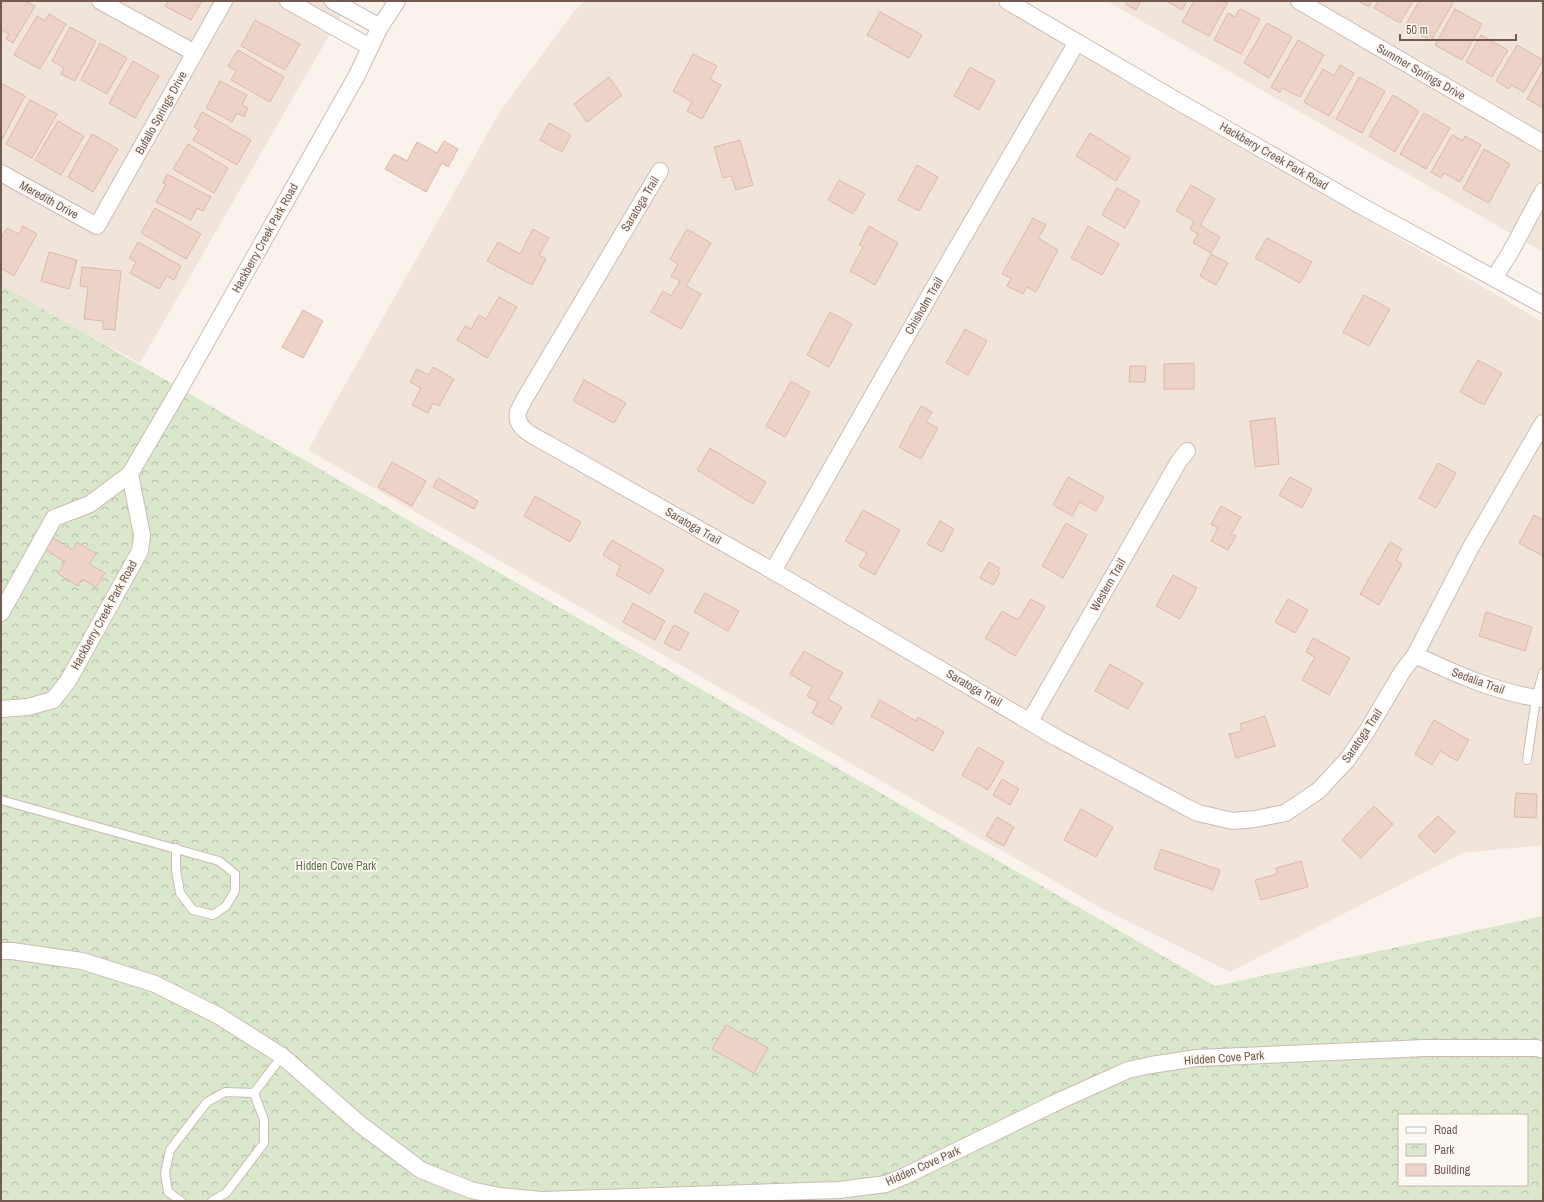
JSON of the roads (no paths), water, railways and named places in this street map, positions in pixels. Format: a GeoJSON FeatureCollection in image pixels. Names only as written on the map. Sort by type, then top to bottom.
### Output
{"type":"FeatureCollection","features":[{"type":"Feature","properties":{"kind":"street"},"geometry":{"type":"LineString","coordinates":[[100,1],[195,53]]}},
{"type":"Feature","properties":{"kind":"street","name":"Bufallo Springs Drive"},"geometry":{"type":"LineString","coordinates":[[97,226],[224,1]]}},
{"type":"Feature","properties":{"kind":"street"},"geometry":{"type":"LineString","coordinates":[[288,1],[370,47]]}},
{"type":"Feature","properties":{"kind":"street"},"geometry":{"type":"LineString","coordinates":[[333,1],[380,27]]}},
{"type":"Feature","properties":{"kind":"street","name":"Hackberry Creek Park Road"},"geometry":{"type":"LineString","coordinates":[[1,613],[54,518],[90,504],[130,474],[356,77],[380,27],[397,1]]}},
{"type":"Feature","properties":{"kind":"street","name":"Hackberry Creek Park Road"},"geometry":{"type":"LineString","coordinates":[[1007,1],[1179,102],[1377,214],[1543,305]]}},
{"type":"Feature","properties":{"kind":"street","name":"Summer Springs Drive"},"geometry":{"type":"LineString","coordinates":[[1299,1],[1543,143]]}},
{"type":"Feature","properties":{"kind":"street","name":"Chisholm Trail"},"geometry":{"type":"LineString","coordinates":[[773,571],[948,264],[1077,42]]}},
{"type":"Feature","properties":{"kind":"street","name":"Saratoga Trail"},"geometry":{"type":"LineString","coordinates":[[660,171],[525,398],[518,412],[518,422],[523,429],[534,437],[773,571],[1057,738],[1186,808],[1198,813],[1233,822],[1285,813],[1318,791],[1347,760],[1367,731],[1402,672],[1415,655],[1467,553],[1543,423]]}},
{"type":"Feature","properties":{"kind":"street","name":"Meredith Drive"},"geometry":{"type":"LineString","coordinates":[[1,173],[97,226]]}},
{"type":"Feature","properties":{"kind":"street"},"geometry":{"type":"LineString","coordinates":[[1494,278],[1510,253],[1543,191]]}},
{"type":"Feature","properties":{"kind":"street","name":"Western Trail"},"geometry":{"type":"LineString","coordinates":[[1030,721],[1179,461],[1187,451]]}},
{"type":"Feature","properties":{"kind":"street","name":"Hackberry Creek Park Road"},"geometry":{"type":"LineString","coordinates":[[1,708],[28,707],[53,700],[68,682],[140,551],[142,535],[130,474]]}},
{"type":"Feature","properties":{"kind":"street","name":"Sedalia Trail"},"geometry":{"type":"LineString","coordinates":[[1415,655],[1468,678],[1512,694],[1540,698]]}},
{"type":"Feature","properties":{"kind":"street","name":"Hidden Cove Park"},"geometry":{"type":"LineString","coordinates":[[1,951],[12,951],[82,961],[155,984],[219,1016],[282,1056],[361,1125],[421,1170],[471,1190],[499,1196],[542,1200],[839,1190],[886,1184],[906,1176],[1050,1105],[1128,1070],[1174,1061],[1197,1058],[1425,1048],[1537,1048],[1543,1050]]}},
{"type":"Feature","properties":{"kind":"lane"},"geometry":{"type":"LineString","coordinates":[[1527,760],[1540,698],[1543,673]]}},
{"type":"Feature","properties":{"kind":"lane"},"geometry":{"type":"LineString","coordinates":[[1,800],[176,848],[219,861],[235,874],[235,891],[226,906],[213,915],[193,910],[180,893],[176,870],[176,848]]}},
{"type":"Feature","properties":{"kind":"lane"},"geometry":{"type":"LineString","coordinates":[[254,1093],[282,1056]]}},
{"type":"Feature","properties":{"kind":"lane"},"geometry":{"type":"LineString","coordinates":[[181,1201],[168,1192],[165,1173],[170,1150],[208,1102],[225,1092],[254,1093]]}},
{"type":"Feature","properties":{"kind":"lane"},"geometry":{"type":"LineString","coordinates":[[212,1201],[226,1193],[264,1143],[264,1120],[254,1093]]}}]}
